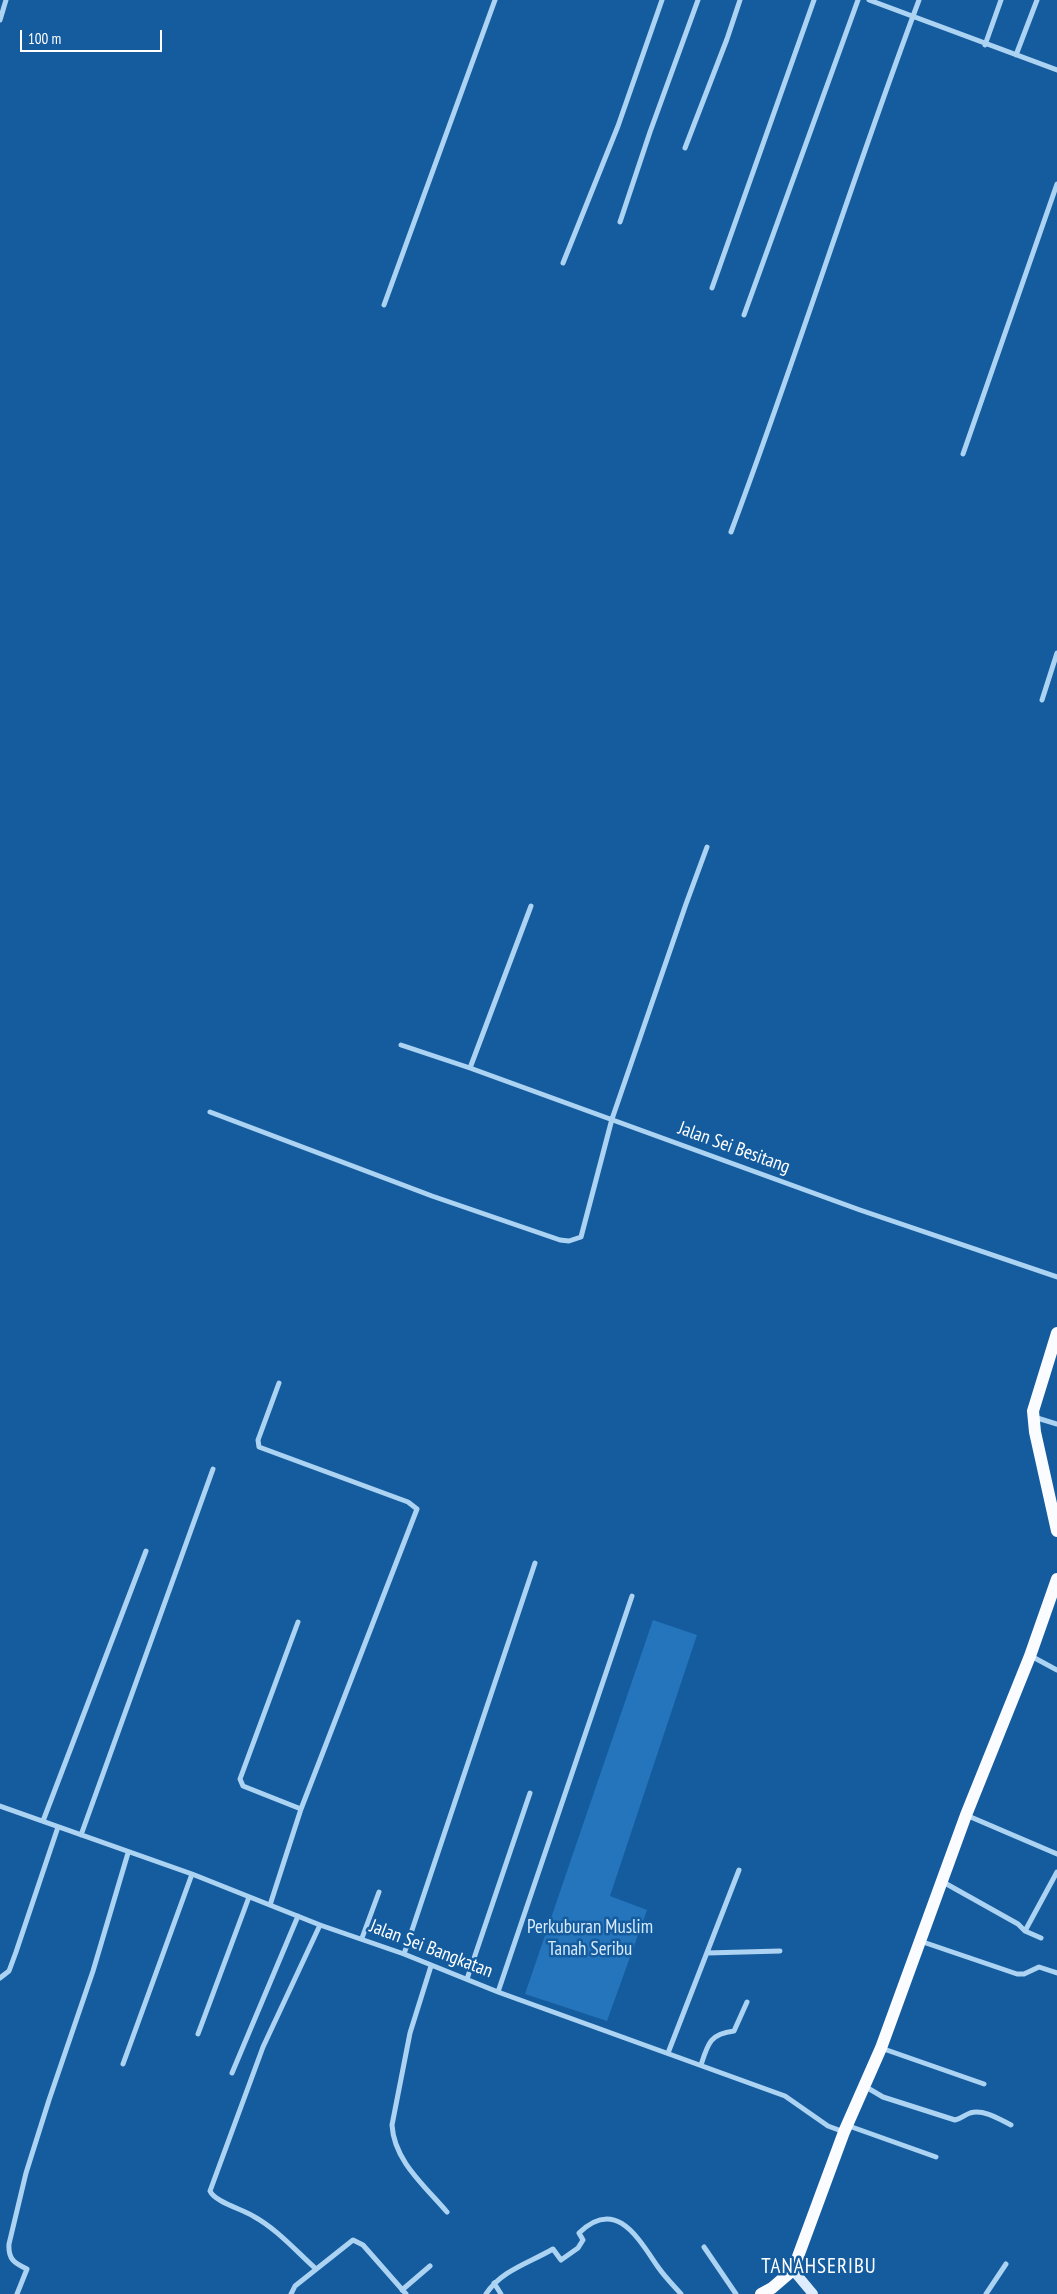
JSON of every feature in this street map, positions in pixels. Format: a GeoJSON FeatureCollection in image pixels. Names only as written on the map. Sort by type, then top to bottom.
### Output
{"type":"FeatureCollection","features":[{"type":"Feature","properties":{"kind":"main road"},"geometry":{"type":"LineString","coordinates":[[1057,1333],[1034,1410],[1057,1530]]}},
{"type":"Feature","properties":{"kind":"main road"},"geometry":{"type":"LineString","coordinates":[[761,2294],[772,2288],[793,2270],[846,2129],[881,2048],[966,1815],[1030,1656],[1057,1579]]}},
{"type":"Feature","properties":{"kind":"main road"},"geometry":{"type":"LineString","coordinates":[[793,2270],[813,2294]]}},
{"type":"Feature","properties":{"kind":"street"},"geometry":{"type":"LineString","coordinates":[[0,20],[6,0]]}},
{"type":"Feature","properties":{"kind":"street"},"geometry":{"type":"LineString","coordinates":[[384,305],[494,0]]}},
{"type":"Feature","properties":{"kind":"street"},"geometry":{"type":"LineString","coordinates":[[563,262],[618,126],[662,0]]}},
{"type":"Feature","properties":{"kind":"street"},"geometry":{"type":"LineString","coordinates":[[620,222],[650,132],[698,0]]}},
{"type":"Feature","properties":{"kind":"street"},"geometry":{"type":"LineString","coordinates":[[685,148],[740,0]]}},
{"type":"Feature","properties":{"kind":"street"},"geometry":{"type":"LineString","coordinates":[[712,288],[814,0]]}},
{"type":"Feature","properties":{"kind":"street"},"geometry":{"type":"LineString","coordinates":[[744,315],[858,0]]}},
{"type":"Feature","properties":{"kind":"street"},"geometry":{"type":"LineString","coordinates":[[869,0],[985,45],[1057,70]]}},
{"type":"Feature","properties":{"kind":"street"},"geometry":{"type":"LineString","coordinates":[[731,532],[772,424],[797,344],[920,0]]}},
{"type":"Feature","properties":{"kind":"street"},"geometry":{"type":"LineString","coordinates":[[985,45],[1002,0]]}},
{"type":"Feature","properties":{"kind":"street"},"geometry":{"type":"LineString","coordinates":[[1016,55],[1037,0]]}},
{"type":"Feature","properties":{"kind":"street"},"geometry":{"type":"LineString","coordinates":[[963,454],[1057,184]]}},
{"type":"Feature","properties":{"kind":"street"},"geometry":{"type":"LineString","coordinates":[[1042,700],[1057,653]]}},
{"type":"Feature","properties":{"kind":"street"},"geometry":{"type":"LineString","coordinates":[[210,1112],[432,1196],[560,1240],[581,1237],[612,1119],[707,846]]}},
{"type":"Feature","properties":{"kind":"street"},"geometry":{"type":"LineString","coordinates":[[470,1068],[531,906]]}},
{"type":"Feature","properties":{"kind":"street","name":"Jalan Sei Besitang"},"geometry":{"type":"LineString","coordinates":[[401,1045],[612,1119],[860,1210],[1057,1277]]}},
{"type":"Feature","properties":{"kind":"street"},"geometry":{"type":"LineString","coordinates":[[270,1905],[301,1809],[417,1509],[408,1502],[258,1447],[258,1440],[279,1382]]}},
{"type":"Feature","properties":{"kind":"street"},"geometry":{"type":"LineString","coordinates":[[1034,1417],[1057,1424]]}},
{"type":"Feature","properties":{"kind":"street"},"geometry":{"type":"LineString","coordinates":[[81,1834],[213,1469]]}},
{"type":"Feature","properties":{"kind":"street"},"geometry":{"type":"LineString","coordinates":[[42,1821],[146,1551]]}},
{"type":"Feature","properties":{"kind":"street"},"geometry":{"type":"LineString","coordinates":[[404,1954],[535,1563]]}},
{"type":"Feature","properties":{"kind":"street"},"geometry":{"type":"LineString","coordinates":[[498,1992],[632,1596]]}},
{"type":"Feature","properties":{"kind":"street"},"geometry":{"type":"LineString","coordinates":[[298,1622],[240,1779],[243,1786],[301,1809]]}},
{"type":"Feature","properties":{"kind":"street"},"geometry":{"type":"LineString","coordinates":[[1030,1656],[1057,1670]]}},
{"type":"Feature","properties":{"kind":"street"},"geometry":{"type":"LineString","coordinates":[[467,1979],[530,1793]]}},
{"type":"Feature","properties":{"kind":"street","name":"Jalan Sei Bangkatan"},"geometry":{"type":"LineString","coordinates":[[0,1806],[81,1834],[128,1853],[192,1874],[320,1925],[404,1954],[498,1992],[785,2096],[828,2126],[846,2129],[936,2157]]}},
{"type":"Feature","properties":{"kind":"street"},"geometry":{"type":"LineString","coordinates":[[966,1815],[1057,1854]]}},
{"type":"Feature","properties":{"kind":"street"},"geometry":{"type":"LineString","coordinates":[[0,1978],[8,1972],[16,1952],[58,1827]]}},
{"type":"Feature","properties":{"kind":"street"},"geometry":{"type":"LineString","coordinates":[[17,2294],[27,2269],[11,2260],[9,2244],[26,2173],[93,1971],[128,1853]]}},
{"type":"Feature","properties":{"kind":"street"},"geometry":{"type":"LineString","coordinates":[[668,2053],[739,1870]]}},
{"type":"Feature","properties":{"kind":"street"},"geometry":{"type":"LineString","coordinates":[[1025,1931],[1057,1872]]}},
{"type":"Feature","properties":{"kind":"street"},"geometry":{"type":"LineString","coordinates":[[123,2064],[192,1874]]}},
{"type":"Feature","properties":{"kind":"street"},"geometry":{"type":"LineString","coordinates":[[942,1881],[1018,1924],[1025,1931],[1041,1938]]}},
{"type":"Feature","properties":{"kind":"street"},"geometry":{"type":"LineString","coordinates":[[1051,1885],[1057,1887]]}},
{"type":"Feature","properties":{"kind":"street"},"geometry":{"type":"LineString","coordinates":[[362,1938],[379,1892]]}},
{"type":"Feature","properties":{"kind":"street"},"geometry":{"type":"LineString","coordinates":[[198,2034],[249,1897]]}},
{"type":"Feature","properties":{"kind":"street"},"geometry":{"type":"LineString","coordinates":[[232,2073],[298,1916]]}},
{"type":"Feature","properties":{"kind":"street"},"geometry":{"type":"LineString","coordinates":[[316,2269],[270,2226],[215,2198],[210,2191],[263,2047],[320,1925]]}},
{"type":"Feature","properties":{"kind":"street"},"geometry":{"type":"LineString","coordinates":[[920,1941],[1017,1974],[1024,1974],[1039,1967],[1057,1973]]}},
{"type":"Feature","properties":{"kind":"street"},"geometry":{"type":"LineString","coordinates":[[707,1953],[780,1951]]}},
{"type":"Feature","properties":{"kind":"street"},"geometry":{"type":"LineString","coordinates":[[431,1966],[410,2033],[392,2125],[392,2137],[400,2158],[447,2212]]}},
{"type":"Feature","properties":{"kind":"street"},"geometry":{"type":"LineString","coordinates":[[701,2065],[709,2042],[724,2033],[734,2031],[747,2002]]}},
{"type":"Feature","properties":{"kind":"street"},"geometry":{"type":"LineString","coordinates":[[881,2048],[984,2084]]}},
{"type":"Feature","properties":{"kind":"street"},"geometry":{"type":"LineString","coordinates":[[865,2086],[883,2097],[955,2120],[968,2114],[981,2112],[1011,2125]]}},
{"type":"Feature","properties":{"kind":"street"},"geometry":{"type":"LineString","coordinates":[[486,2294],[494,2283],[518,2266],[553,2249],[561,2260],[578,2248],[583,2240],[579,2233],[596,2220],[606,2218],[622,2223],[633,2231],[663,2273],[681,2294]]}},
{"type":"Feature","properties":{"kind":"street"},"geometry":{"type":"LineString","coordinates":[[291,2294],[295,2286],[354,2240],[363,2245],[404,2292],[430,2266]]}},
{"type":"Feature","properties":{"kind":"street"},"geometry":{"type":"LineString","coordinates":[[704,2247],[736,2294]]}},
{"type":"Feature","properties":{"kind":"street"},"geometry":{"type":"LineString","coordinates":[[986,2294],[1006,2264]]}},
{"type":"Feature","properties":{"kind":"street"},"geometry":{"type":"LineString","coordinates":[[494,2283],[501,2294]]}},
{"type":"Feature","properties":{"kind":"green space","name":"Perkuburan Muslim Tanah Seribu"},"geometry":{"type":"Polygon","coordinates":[[[653,1620],[697,1635],[610,1896],[647,1910],[607,2021],[525,1994],[653,1620]]]}},
{"type":"Feature","properties":{"kind":"district","name":"TANAHSERIBU"},"geometry":{"type":"Point","coordinates":[819,2267]}}]}
